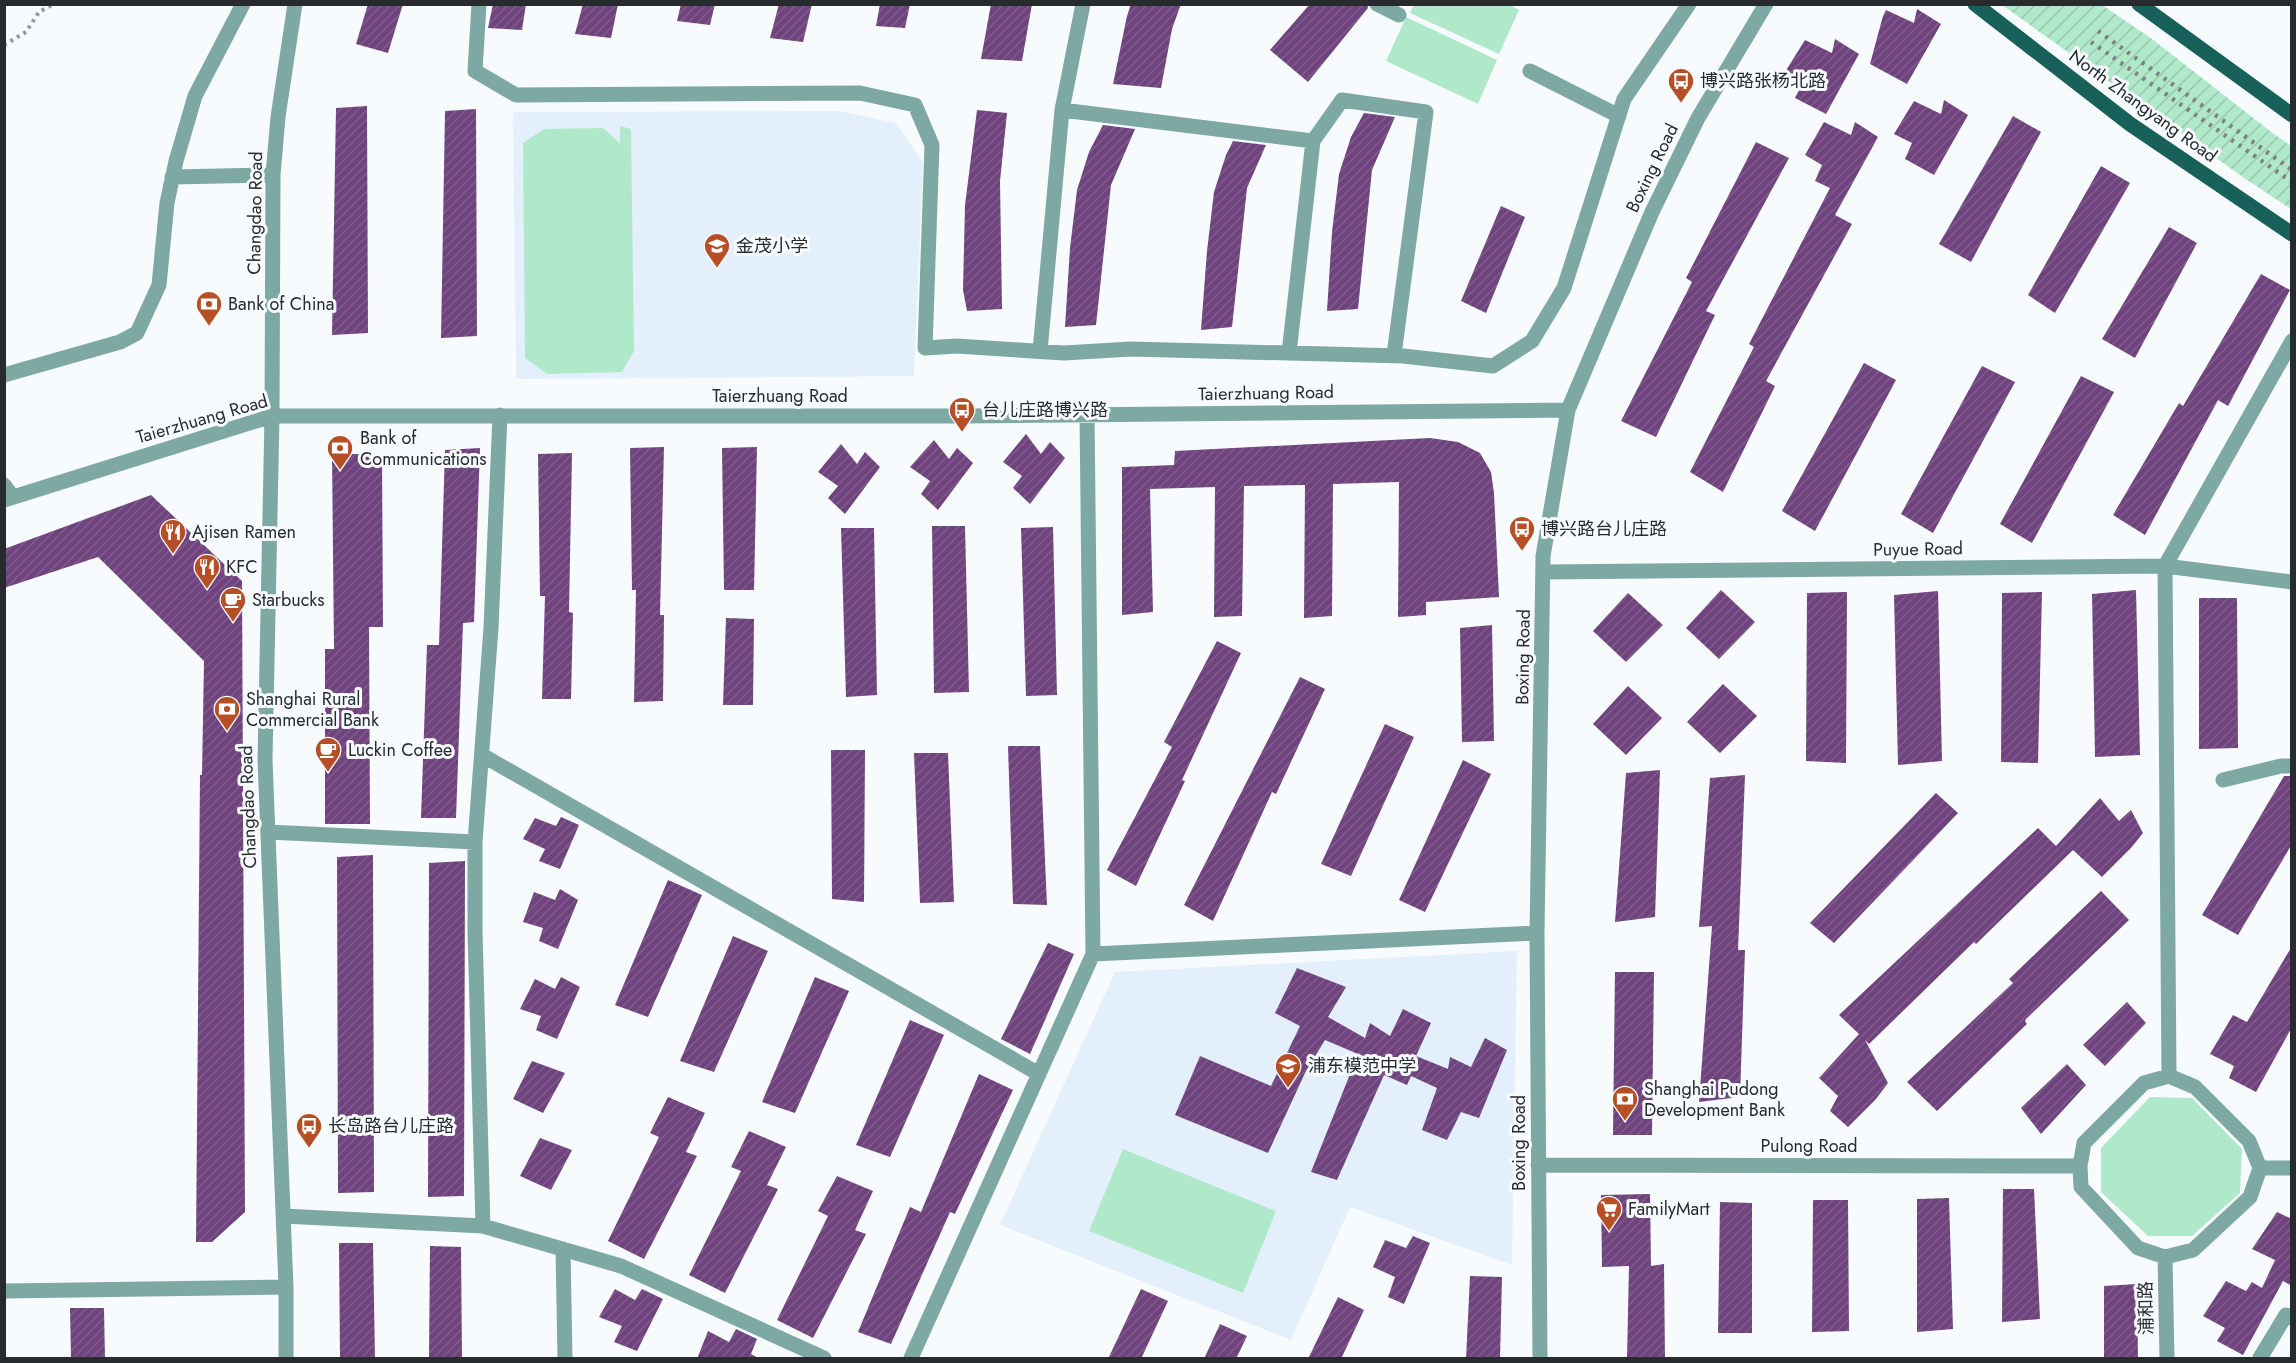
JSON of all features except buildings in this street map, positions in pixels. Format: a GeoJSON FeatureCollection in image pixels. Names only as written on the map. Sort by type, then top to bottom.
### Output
{"type":"FeatureCollection","features":[{"type":"Feature","properties":{"kind":"main road","name":"North Zhangyang Road"},"geometry":{"type":"LineString","coordinates":[[1975,4],[2130,124],[2292,234]]}},
{"type":"Feature","properties":{"kind":"main road"},"geometry":{"type":"LineString","coordinates":[[2139,4],[2292,115]]}},
{"type":"Feature","properties":{"kind":"street"},"geometry":{"type":"LineString","coordinates":[[4,375],[120,342],[137,333],[159,285],[167,203],[195,96],[243,4]]}},
{"type":"Feature","properties":{"kind":"street","name":"Changdao Road"},"geometry":{"type":"LineString","coordinates":[[286,1359],[286,1287],[265,760],[273,416],[273,175],[278,117],[295,4]]}},
{"type":"Feature","properties":{"kind":"street"},"geometry":{"type":"LineString","coordinates":[[479,4],[475,71],[516,95],[860,93],[915,105],[932,145],[925,348],[957,346],[1064,353],[1131,349],[1394,355],[1493,366],[1532,341],[1564,288],[1624,99],[1689,4]]}},
{"type":"Feature","properties":{"kind":"street"},"geometry":{"type":"LineString","coordinates":[[1040,351],[1062,110],[1083,4]]}},
{"type":"Feature","properties":{"kind":"street"},"geometry":{"type":"LineString","coordinates":[[1377,4],[1399,15]]}},
{"type":"Feature","properties":{"kind":"street","name":"Boxing Road"},"geometry":{"type":"LineString","coordinates":[[1540,1359],[1537,933],[1543,556],[1568,410],[1657,202],[1698,118],[1766,4]]}},
{"type":"Feature","properties":{"kind":"street"},"geometry":{"type":"LineString","coordinates":[[1530,71],[1619,116]]}},
{"type":"Feature","properties":{"kind":"street"},"geometry":{"type":"LineString","coordinates":[[1289,353],[1313,141],[1342,100],[1426,112],[1394,355]]}},
{"type":"Feature","properties":{"kind":"street"},"geometry":{"type":"LineString","coordinates":[[1062,110],[1313,141]]}},
{"type":"Feature","properties":{"kind":"street"},"geometry":{"type":"LineString","coordinates":[[172,177],[273,175]]}},
{"type":"Feature","properties":{"kind":"street"},"geometry":{"type":"LineString","coordinates":[[2169,1076],[2165,566],[2292,341]]}},
{"type":"Feature","properties":{"kind":"street","name":"Taierzhuang Road"},"geometry":{"type":"LineString","coordinates":[[7,494],[273,416],[1568,410]]}},
{"type":"Feature","properties":{"kind":"street"},"geometry":{"type":"LineString","coordinates":[[911,1359],[1092,954],[1087,414]]}},
{"type":"Feature","properties":{"kind":"street"},"geometry":{"type":"LineString","coordinates":[[483,1226],[475,932],[475,842],[491,628],[500,415]]}},
{"type":"Feature","properties":{"kind":"street","name":"Puyue Road"},"geometry":{"type":"LineString","coordinates":[[1544,572],[2165,566],[2292,582]]}},
{"type":"Feature","properties":{"kind":"street"},"geometry":{"type":"LineString","coordinates":[[482,755],[1039,1074]]}},
{"type":"Feature","properties":{"kind":"street"},"geometry":{"type":"LineString","coordinates":[[2223,780],[2281,766],[2292,766]]}},
{"type":"Feature","properties":{"kind":"street"},"geometry":{"type":"LineString","coordinates":[[268,832],[475,842]]}},
{"type":"Feature","properties":{"kind":"street"},"geometry":{"type":"LineString","coordinates":[[1092,954],[1537,933]]}},
{"type":"Feature","properties":{"kind":"street"},"geometry":{"type":"LineString","coordinates":[[2169,1076],[2195,1087],[2249,1141],[2259,1168],[2250,1197],[2193,1250],[2164,1257],[2138,1248],[2081,1187],[2080,1166],[2084,1143],[2144,1083],[2169,1076]]}},
{"type":"Feature","properties":{"kind":"street","name":"Pulong Road"},"geometry":{"type":"LineString","coordinates":[[1538,1165],[2080,1166]]}},
{"type":"Feature","properties":{"kind":"street"},"geometry":{"type":"LineString","coordinates":[[2259,1168],[2292,1168]]}},
{"type":"Feature","properties":{"kind":"street"},"geometry":{"type":"LineString","coordinates":[[283,1216],[483,1226],[621,1266],[824,1359]]}},
{"type":"Feature","properties":{"kind":"street"},"geometry":{"type":"LineString","coordinates":[[563,1249],[565,1359]]}},
{"type":"Feature","properties":{"kind":"street","name":"浦和路"},"geometry":{"type":"LineString","coordinates":[[2164,1257],[2167,1359]]}},
{"type":"Feature","properties":{"kind":"street"},"geometry":{"type":"LineString","coordinates":[[4,1291],[286,1287]]}},
{"type":"Feature","properties":{"kind":"street"},"geometry":{"type":"LineString","coordinates":[[2260,1359],[2290,1312]]}},
{"type":"Feature","properties":{"kind":"path"},"geometry":{"type":"LineString","coordinates":[[4,45],[26,32],[39,12],[54,4]]}},
{"type":"Feature","properties":{"kind":"shaded area","name":"金茂小学"},"geometry":{"type":"Polygon","coordinates":[[[840,111],[896,123],[923,162],[914,376],[516,379],[513,112],[840,111]]]}},
{"type":"Feature","properties":{"kind":"shaded area","name":"浦东模范中学"},"geometry":{"type":"Polygon","coordinates":[[[1517,951],[1512,1265],[1350,1207],[1291,1340],[1000,1225],[1115,972],[1517,951]]]}},
{"type":"Feature","properties":{"kind":"green space"},"geometry":{"type":"Polygon","coordinates":[[[1414,4],[1508,4],[1519,10],[1499,54],[1410,13],[1414,4]]]}},
{"type":"Feature","properties":{"kind":"green space"},"geometry":{"type":"Polygon","coordinates":[[[2002,5],[2102,5],[2152,39],[2291,146],[2291,209],[2247,180],[2002,5]]]}},
{"type":"Feature","properties":{"kind":"green space"},"geometry":{"type":"Polygon","coordinates":[[[1406,17],[1497,60],[1478,104],[1386,61],[1406,17]]]}},
{"type":"Feature","properties":{"kind":"green space"},"geometry":{"type":"Polygon","coordinates":[[[620,126],[631,129],[634,351],[622,372],[547,374],[525,358],[523,143],[544,129],[603,128],[620,143],[620,126]]]}},
{"type":"Feature","properties":{"kind":"green space"},"geometry":{"type":"Polygon","coordinates":[[[2150,1097],[2192,1098],[2242,1149],[2240,1193],[2192,1236],[2148,1236],[2101,1192],[2101,1148],[2150,1097]]]}},
{"type":"Feature","properties":{"kind":"green space"},"geometry":{"type":"Polygon","coordinates":[[[1123,1149],[1276,1211],[1243,1293],[1089,1231],[1123,1149]]]}},
{"type":"Feature","properties":{"kind":"railway"},"geometry":{"type":"LineString","coordinates":[[2098,31],[2292,170]]}},
{"type":"Feature","properties":{"kind":"railway"},"geometry":{"type":"LineString","coordinates":[[2091,42],[2292,182]]}},
{"type":"Feature","properties":{"kind":"place","name":"博兴路张杨北路"},"geometry":{"type":"Point","coordinates":[1681,104]}},
{"type":"Feature","properties":{"kind":"place","name":"金茂小学"},"geometry":{"type":"Point","coordinates":[717,269]}},
{"type":"Feature","properties":{"kind":"place","name":"Bank of China"},"geometry":{"type":"Point","coordinates":[209,327]}},
{"type":"Feature","properties":{"kind":"place","name":"台儿庄路博兴路"},"geometry":{"type":"Point","coordinates":[962,433]}},
{"type":"Feature","properties":{"kind":"place","name":"Bank of Communications"},"geometry":{"type":"Point","coordinates":[340,471]}},
{"type":"Feature","properties":{"kind":"place","name":"博兴路台儿庄路"},"geometry":{"type":"Point","coordinates":[1522,552]}},
{"type":"Feature","properties":{"kind":"place","name":"Ajisen Ramen"},"geometry":{"type":"Point","coordinates":[173,555]}},
{"type":"Feature","properties":{"kind":"place","name":"KFC"},"geometry":{"type":"Point","coordinates":[207,590]}},
{"type":"Feature","properties":{"kind":"place","name":"Starbucks"},"geometry":{"type":"Point","coordinates":[233,623]}},
{"type":"Feature","properties":{"kind":"place","name":"Shanghai Rural Commercial Bank"},"geometry":{"type":"Point","coordinates":[227,732]}},
{"type":"Feature","properties":{"kind":"place","name":"Luckin Coffee"},"geometry":{"type":"Point","coordinates":[328,773]}},
{"type":"Feature","properties":{"kind":"place","name":"浦东模范中学"},"geometry":{"type":"Point","coordinates":[1288,1089]}},
{"type":"Feature","properties":{"kind":"place","name":"Shanghai Pudong Development Bank"},"geometry":{"type":"Point","coordinates":[1625,1122]}},
{"type":"Feature","properties":{"kind":"place","name":"长岛路台儿庄路"},"geometry":{"type":"Point","coordinates":[309,1149]}},
{"type":"Feature","properties":{"kind":"place","name":"FamilyMart"},"geometry":{"type":"Point","coordinates":[1609,1232]}}]}
